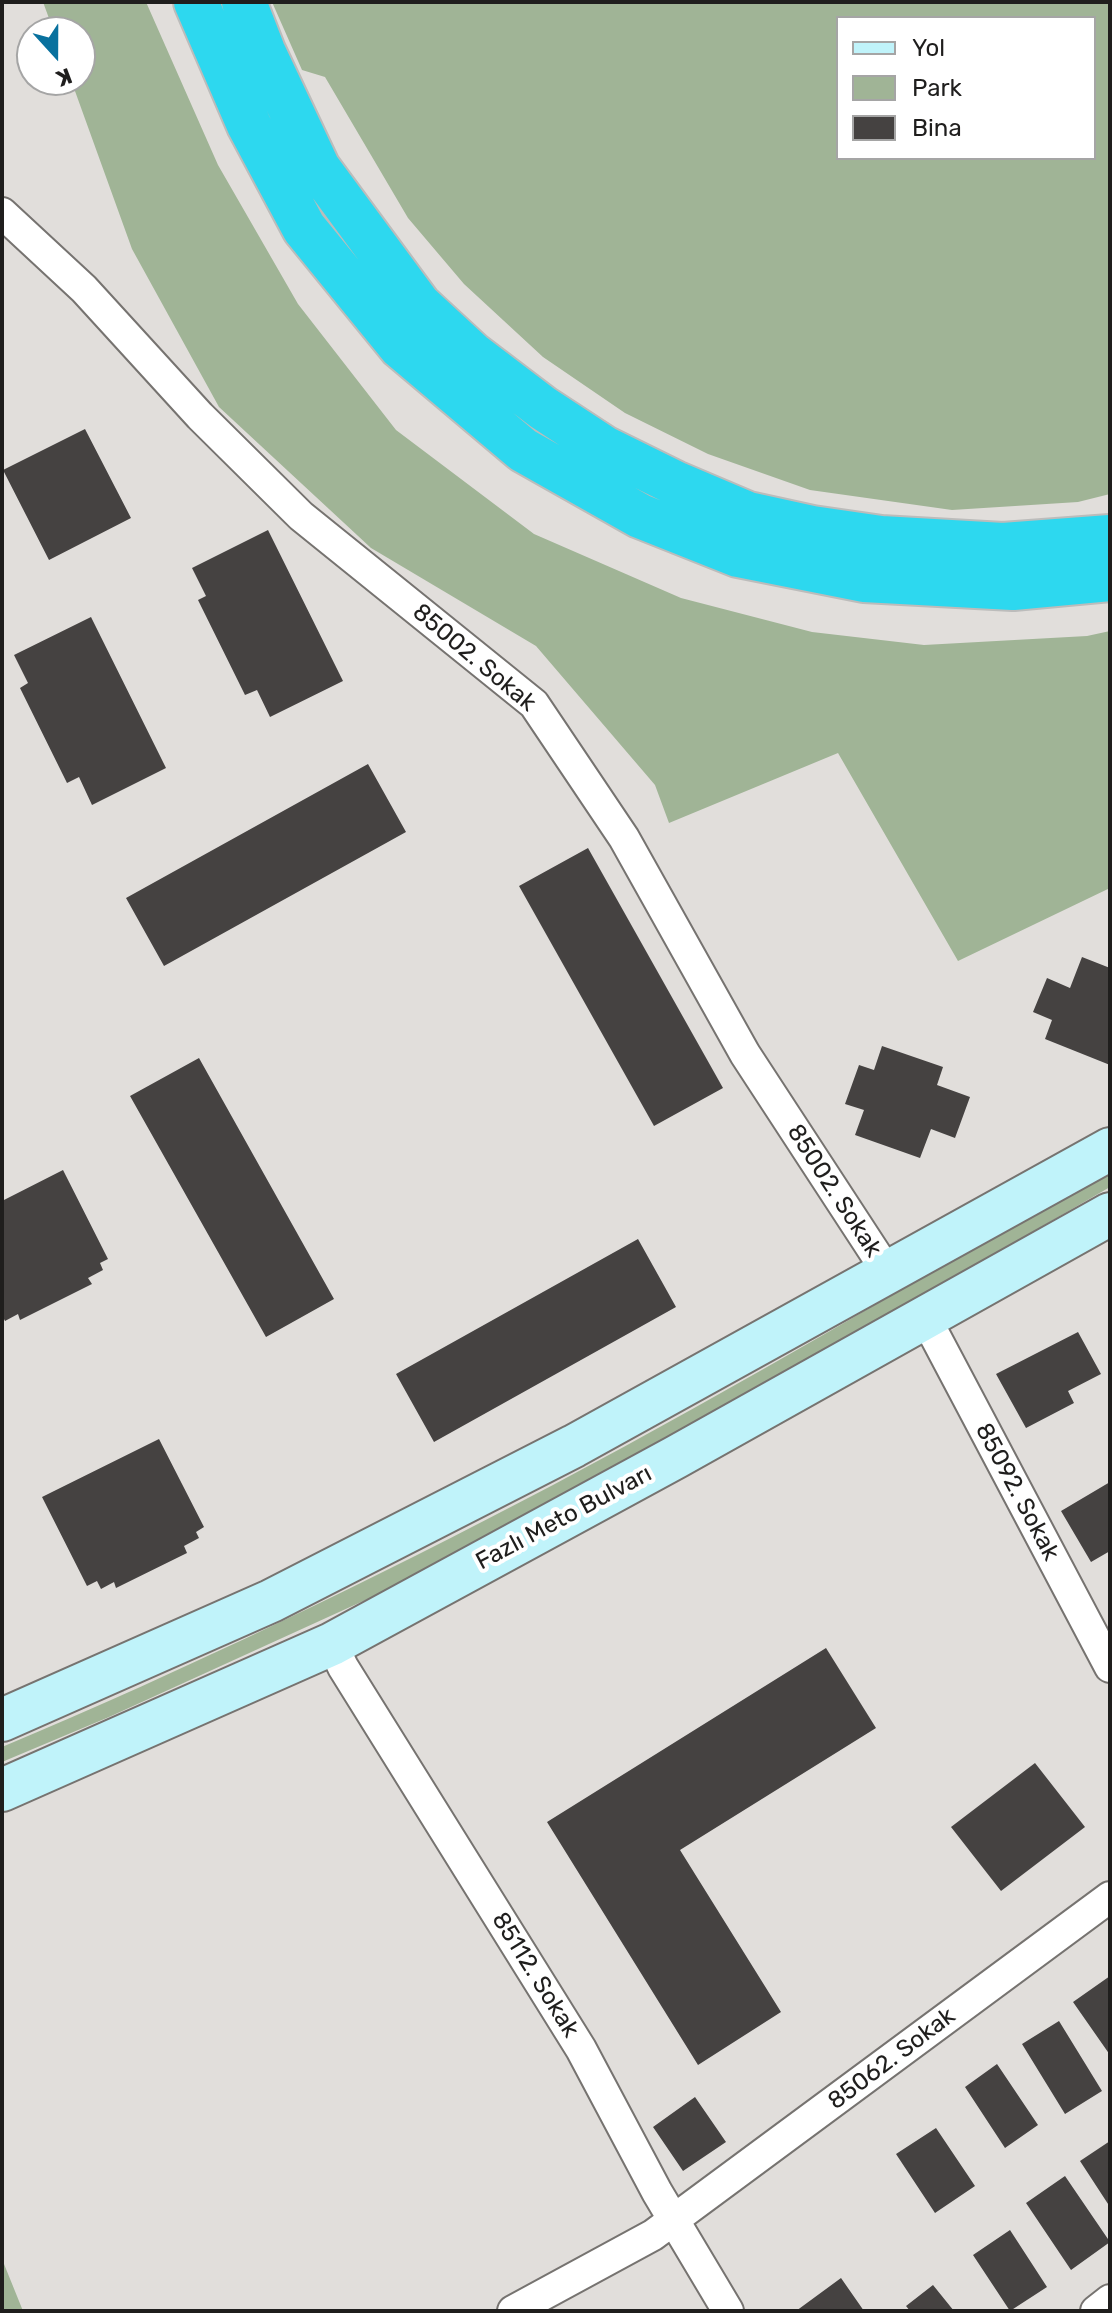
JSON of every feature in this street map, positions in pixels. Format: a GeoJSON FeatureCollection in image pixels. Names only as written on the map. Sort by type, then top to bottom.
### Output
{"type":"FeatureCollection","features":[{"type":"Feature","properties":{"kind":"highway"},"geometry":{"type":"LineString","coordinates":[[196,2],[249,125],[304,228],[401,347],[523,450],[640,516],[738,555],[879,581],[1013,588],[1110,579]]}},
{"type":"Feature","properties":{"kind":"highway"},"geometry":{"type":"LineString","coordinates":[[244,2],[263,51],[318,168],[419,305],[472,354],[543,408],[604,448],[748,514],[812,528],[881,538],[1003,545],[1110,537]]}},
{"type":"Feature","properties":{"kind":"main road"},"geometry":{"type":"LineString","coordinates":[[2,1720],[271,1601],[574,1446],[1110,1149]]}},
{"type":"Feature","properties":{"kind":"main road","name":"Fazlı Meto Bulvarı"},"geometry":{"type":"LineString","coordinates":[[2,1790],[332,1644],[676,1457],[1110,1214]]}},
{"type":"Feature","properties":{"kind":"street","name":"85002. Sokak"},"geometry":{"type":"LineString","coordinates":[[2,213],[84,289],[200,416],[301,516],[534,704],[624,838],[745,1054],[888,1273]]}},
{"type":"Feature","properties":{"kind":"street","name":"85092. Sokak"},"geometry":{"type":"LineString","coordinates":[[925,1317],[1110,1667]]}},
{"type":"Feature","properties":{"kind":"street","name":"85112. Sokak"},"geometry":{"type":"LineString","coordinates":[[332,1644],[343,1667],[581,2049],[673,2220],[728,2311]]}},
{"type":"Feature","properties":{"kind":"street","name":"85062. Sokak"},"geometry":{"type":"LineString","coordinates":[[513,2311],[653,2235],[1110,1897]]}},
{"type":"Feature","properties":{"kind":"street"},"geometry":{"type":"LineString","coordinates":[[1096,2311],[1110,2300]]}},
{"type":"Feature","properties":{"kind":"green space"},"geometry":{"type":"Polygon","coordinates":[[[43,2],[146,2],[218,165],[298,304],[396,430],[534,534],[681,598],[812,632],[924,645],[1087,636],[1110,631],[1110,888],[958,961],[838,753],[669,823],[655,785],[536,646],[371,548],[219,407],[132,249],[77,96],[96,96],[96,16],[48,16],[43,2]]]}},
{"type":"Feature","properties":{"kind":"green space"},"geometry":{"type":"Polygon","coordinates":[[[272,2],[1110,2],[1110,494],[1078,502],[952,510],[810,490],[708,454],[625,413],[543,357],[464,284],[408,218],[325,77],[302,70],[272,2]]]}},
{"type":"Feature","properties":{"kind":"green space"},"geometry":{"type":"Polygon","coordinates":[[[1110,1168],[1110,1187],[787,1374],[561,1498],[372,1597],[109,1717],[2,1762],[2,1747],[280,1622],[418,1555],[624,1447],[1110,1168]]]}},
{"type":"Feature","properties":{"kind":"green space"},"geometry":{"type":"Polygon","coordinates":[[[2,2259],[23,2311],[2,2311],[2,2259]]]}},
{"type":"Feature","properties":{"kind":"building"},"geometry":{"type":"Polygon","coordinates":[[[85,429],[131,518],[49,560],[3,470],[85,429]]]}},
{"type":"Feature","properties":{"kind":"building"},"geometry":{"type":"Polygon","coordinates":[[[268,530],[343,681],[270,717],[257,690],[245,695],[198,600],[206,596],[192,568],[268,530]]]}},
{"type":"Feature","properties":{"kind":"building"},"geometry":{"type":"Polygon","coordinates":[[[91,617],[166,768],[92,805],[79,777],[67,783],[20,688],[28,683],[14,655],[91,617]]]}},
{"type":"Feature","properties":{"kind":"building"},"geometry":{"type":"Polygon","coordinates":[[[368,764],[406,832],[164,966],[126,898],[368,764]]]}},
{"type":"Feature","properties":{"kind":"building"},"geometry":{"type":"Polygon","coordinates":[[[588,848],[723,1088],[654,1126],[519,886],[588,848]]]}},
{"type":"Feature","properties":{"kind":"building"},"geometry":{"type":"Polygon","coordinates":[[[1082,957],[1110,968],[1110,1065],[1045,1039],[1052,1020],[1033,1012],[1047,978],[1070,988],[1082,957]]]}},
{"type":"Feature","properties":{"kind":"building"},"geometry":{"type":"Polygon","coordinates":[[[882,1046],[943,1067],[937,1085],[970,1097],[955,1138],[931,1129],[920,1158],[855,1135],[864,1110],[845,1104],[859,1065],[874,1070],[882,1046]]]}},
{"type":"Feature","properties":{"kind":"building"},"geometry":{"type":"Polygon","coordinates":[[[199,1058],[334,1299],[266,1337],[130,1096],[199,1058]]]}},
{"type":"Feature","properties":{"kind":"building"},"geometry":{"type":"Polygon","coordinates":[[[63,1170],[108,1259],[100,1263],[103,1270],[88,1278],[92,1284],[20,1320],[18,1314],[5,1321],[2,1315],[2,1201],[63,1170]]]}},
{"type":"Feature","properties":{"kind":"building"},"geometry":{"type":"Polygon","coordinates":[[[638,1239],[676,1307],[434,1442],[396,1374],[638,1239]]]}},
{"type":"Feature","properties":{"kind":"building"},"geometry":{"type":"Polygon","coordinates":[[[1078,1332],[1101,1374],[1068,1391],[1074,1403],[1026,1428],[996,1374],[1078,1332]]]}},
{"type":"Feature","properties":{"kind":"building"},"geometry":{"type":"Polygon","coordinates":[[[159,1439],[204,1527],[196,1532],[199,1538],[184,1546],[187,1553],[116,1588],[114,1582],[101,1589],[97,1581],[87,1586],[42,1497],[159,1439]]]}},
{"type":"Feature","properties":{"kind":"building"},"geometry":{"type":"Polygon","coordinates":[[[1110,1482],[1110,1551],[1091,1562],[1061,1511],[1110,1482]]]}},
{"type":"Feature","properties":{"kind":"building"},"geometry":{"type":"Polygon","coordinates":[[[826,1648],[876,1728],[680,1850],[781,2012],[698,2065],[547,1822],[826,1648]]]}},
{"type":"Feature","properties":{"kind":"building"},"geometry":{"type":"Polygon","coordinates":[[[1035,1763],[1085,1827],[1001,1891],[951,1827],[1035,1763]]]}},
{"type":"Feature","properties":{"kind":"building"},"geometry":{"type":"Polygon","coordinates":[[[1110,1976],[1110,2055],[1073,2002],[1110,1976]]]}},
{"type":"Feature","properties":{"kind":"building"},"geometry":{"type":"Polygon","coordinates":[[[1059,2021],[1102,2091],[1065,2114],[1022,2044],[1059,2021]]]}},
{"type":"Feature","properties":{"kind":"building"},"geometry":{"type":"Polygon","coordinates":[[[997,2064],[1038,2125],[1005,2148],[965,2087],[997,2064]]]}},
{"type":"Feature","properties":{"kind":"building"},"geometry":{"type":"Polygon","coordinates":[[[695,2097],[726,2142],[683,2171],[653,2127],[695,2097]]]}},
{"type":"Feature","properties":{"kind":"building"},"geometry":{"type":"Polygon","coordinates":[[[936,2128],[975,2186],[935,2213],[896,2154],[936,2128]]]}},
{"type":"Feature","properties":{"kind":"building"},"geometry":{"type":"Polygon","coordinates":[[[1110,2141],[1110,2207],[1080,2161],[1110,2141]]]}},
{"type":"Feature","properties":{"kind":"building"},"geometry":{"type":"Polygon","coordinates":[[[1065,2176],[1110,2242],[1071,2270],[1026,2203],[1065,2176]]]}},
{"type":"Feature","properties":{"kind":"building"},"geometry":{"type":"Polygon","coordinates":[[[1010,2230],[1047,2287],[1010,2311],[973,2255],[1010,2230]]]}},
{"type":"Feature","properties":{"kind":"building"},"geometry":{"type":"Polygon","coordinates":[[[841,2278],[864,2311],[796,2311],[841,2278]]]}},
{"type":"Feature","properties":{"kind":"building"},"geometry":{"type":"Polygon","coordinates":[[[933,2285],[954,2311],[910,2311],[906,2306],[933,2285]]]}}]}
